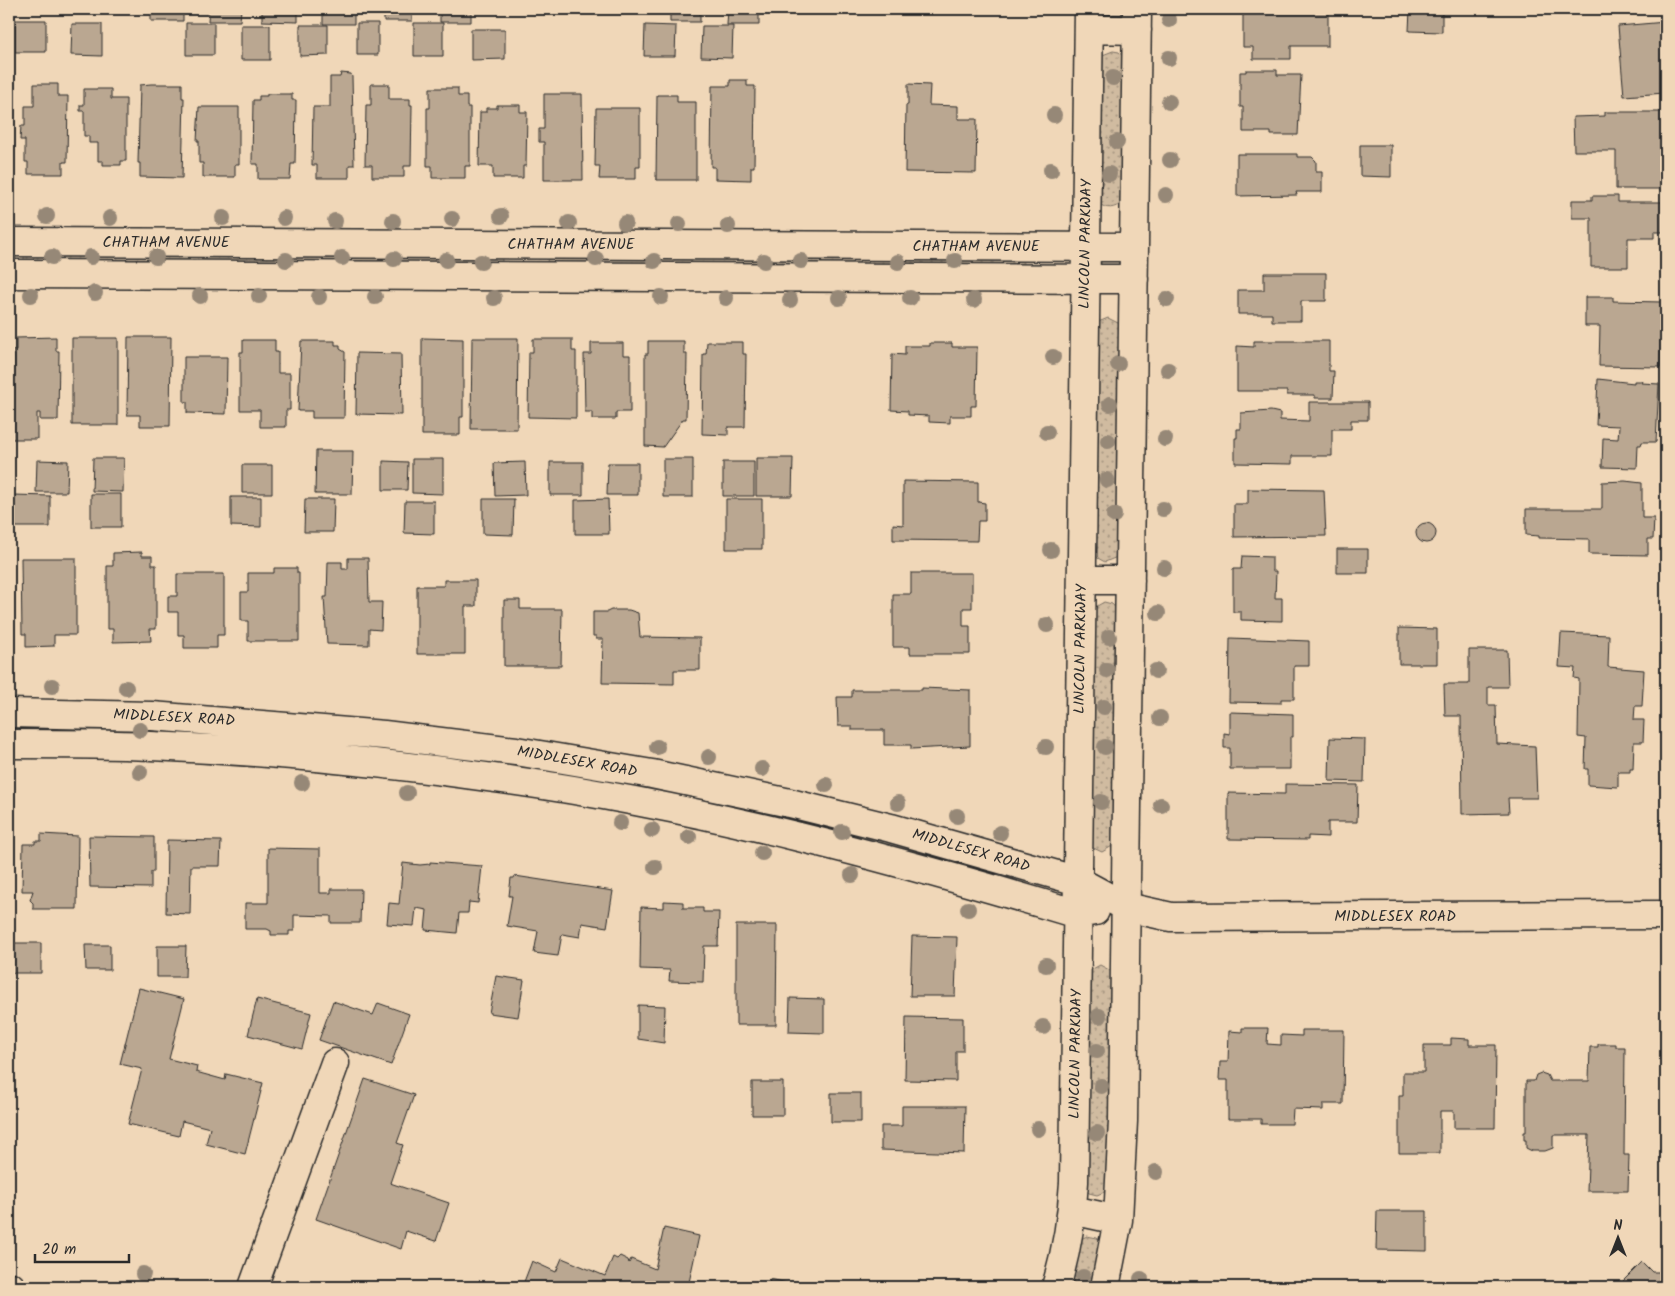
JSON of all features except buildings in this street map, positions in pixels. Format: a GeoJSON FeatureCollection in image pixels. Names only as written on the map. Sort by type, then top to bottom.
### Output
{"type":"FeatureCollection","features":[{"type":"Feature","properties":{"kind":"street"},"geometry":{"type":"LineString","coordinates":[[1089,19],[1137,19],[1124,1121],[1118,1220],[1104,1287]]}},
{"type":"Feature","properties":{"kind":"street","name":"LINCOLN PARKWAY"},"geometry":{"type":"LineString","coordinates":[[1056,1287],[1064,1258],[1072,1210],[1078,914],[1089,19]]}},
{"type":"Feature","properties":{"kind":"street","name":"CHATHAM AVENUE"},"geometry":{"type":"LineString","coordinates":[[9,242],[1134,248]]}},
{"type":"Feature","properties":{"kind":"street"},"geometry":{"type":"LineString","coordinates":[[525,276],[526,244]]}},
{"type":"Feature","properties":{"kind":"street","name":"CHATHAM AVENUE"},"geometry":{"type":"LineString","coordinates":[[9,274],[1134,279]]}},
{"type":"Feature","properties":{"kind":"street"},"geometry":{"type":"LineString","coordinates":[[1082,580],[1130,580]]}},
{"type":"Feature","properties":{"kind":"street","name":"MIDDLESEX ROAD"},"geometry":{"type":"LineString","coordinates":[[9,713],[152,716],[250,722],[384,735],[516,751],[652,774],[790,803],[891,828],[1078,881],[1126,908]]}},
{"type":"Feature","properties":{"kind":"street","name":"MIDDLESEX ROAD"},"geometry":{"type":"LineString","coordinates":[[9,744],[149,746],[247,752],[379,764],[511,780],[780,832],[885,858],[1078,914],[1126,908],[1182,918],[1666,915]]}},
{"type":"Feature","properties":{"kind":"street"},"geometry":{"type":"LineString","coordinates":[[511,780],[516,751]]}},
{"type":"Feature","properties":{"kind":"street"},"geometry":{"type":"LineString","coordinates":[[253,1287],[335,1063]]}},
{"type":"Feature","properties":{"kind":"street"},"geometry":{"type":"LineString","coordinates":[[1072,1210],[1118,1220]]}},
{"type":"Feature","properties":{"kind":"shaded area"},"geometry":{"type":"Polygon","coordinates":[[[1113,51],[1119,52],[1124,58],[1123,202],[1110,208],[1098,203],[1100,56],[1113,51]]]}},
{"type":"Feature","properties":{"kind":"shaded area"},"geometry":{"type":"Polygon","coordinates":[[[24,253],[501,255],[502,260],[501,265],[24,262],[24,253]]]}},
{"type":"Feature","properties":{"kind":"shaded area"},"geometry":{"type":"Polygon","coordinates":[[[549,255],[1022,257],[1024,262],[1022,267],[549,265],[547,260],[549,255]]]}},
{"type":"Feature","properties":{"kind":"shaded area"},"geometry":{"type":"Polygon","coordinates":[[[1108,318],[1120,324],[1117,557],[1105,562],[1094,556],[1096,323],[1108,318]]]}},
{"type":"Feature","properties":{"kind":"shaded area"},"geometry":{"type":"Polygon","coordinates":[[[1104,602],[1112,604],[1118,611],[1114,845],[1102,852],[1089,846],[1092,609],[1104,602]]]}},
{"type":"Feature","properties":{"kind":"shaded area"},"geometry":{"type":"Polygon","coordinates":[[[536,765],[788,812],[1014,875],[1014,880],[1012,883],[534,774],[536,765]]]}},
{"type":"Feature","properties":{"kind":"shaded area"},"geometry":{"type":"Polygon","coordinates":[[[1100,965],[1111,971],[1109,1190],[1097,1195],[1089,1193],[1084,1188],[1087,972],[1100,965]]]}},
{"type":"Feature","properties":{"kind":"shaded area"},"geometry":{"type":"Polygon","coordinates":[[[1087,1236],[1097,1238],[1102,1242],[1096,1287],[1065,1287],[1077,1241],[1087,1236]]]}}]}
